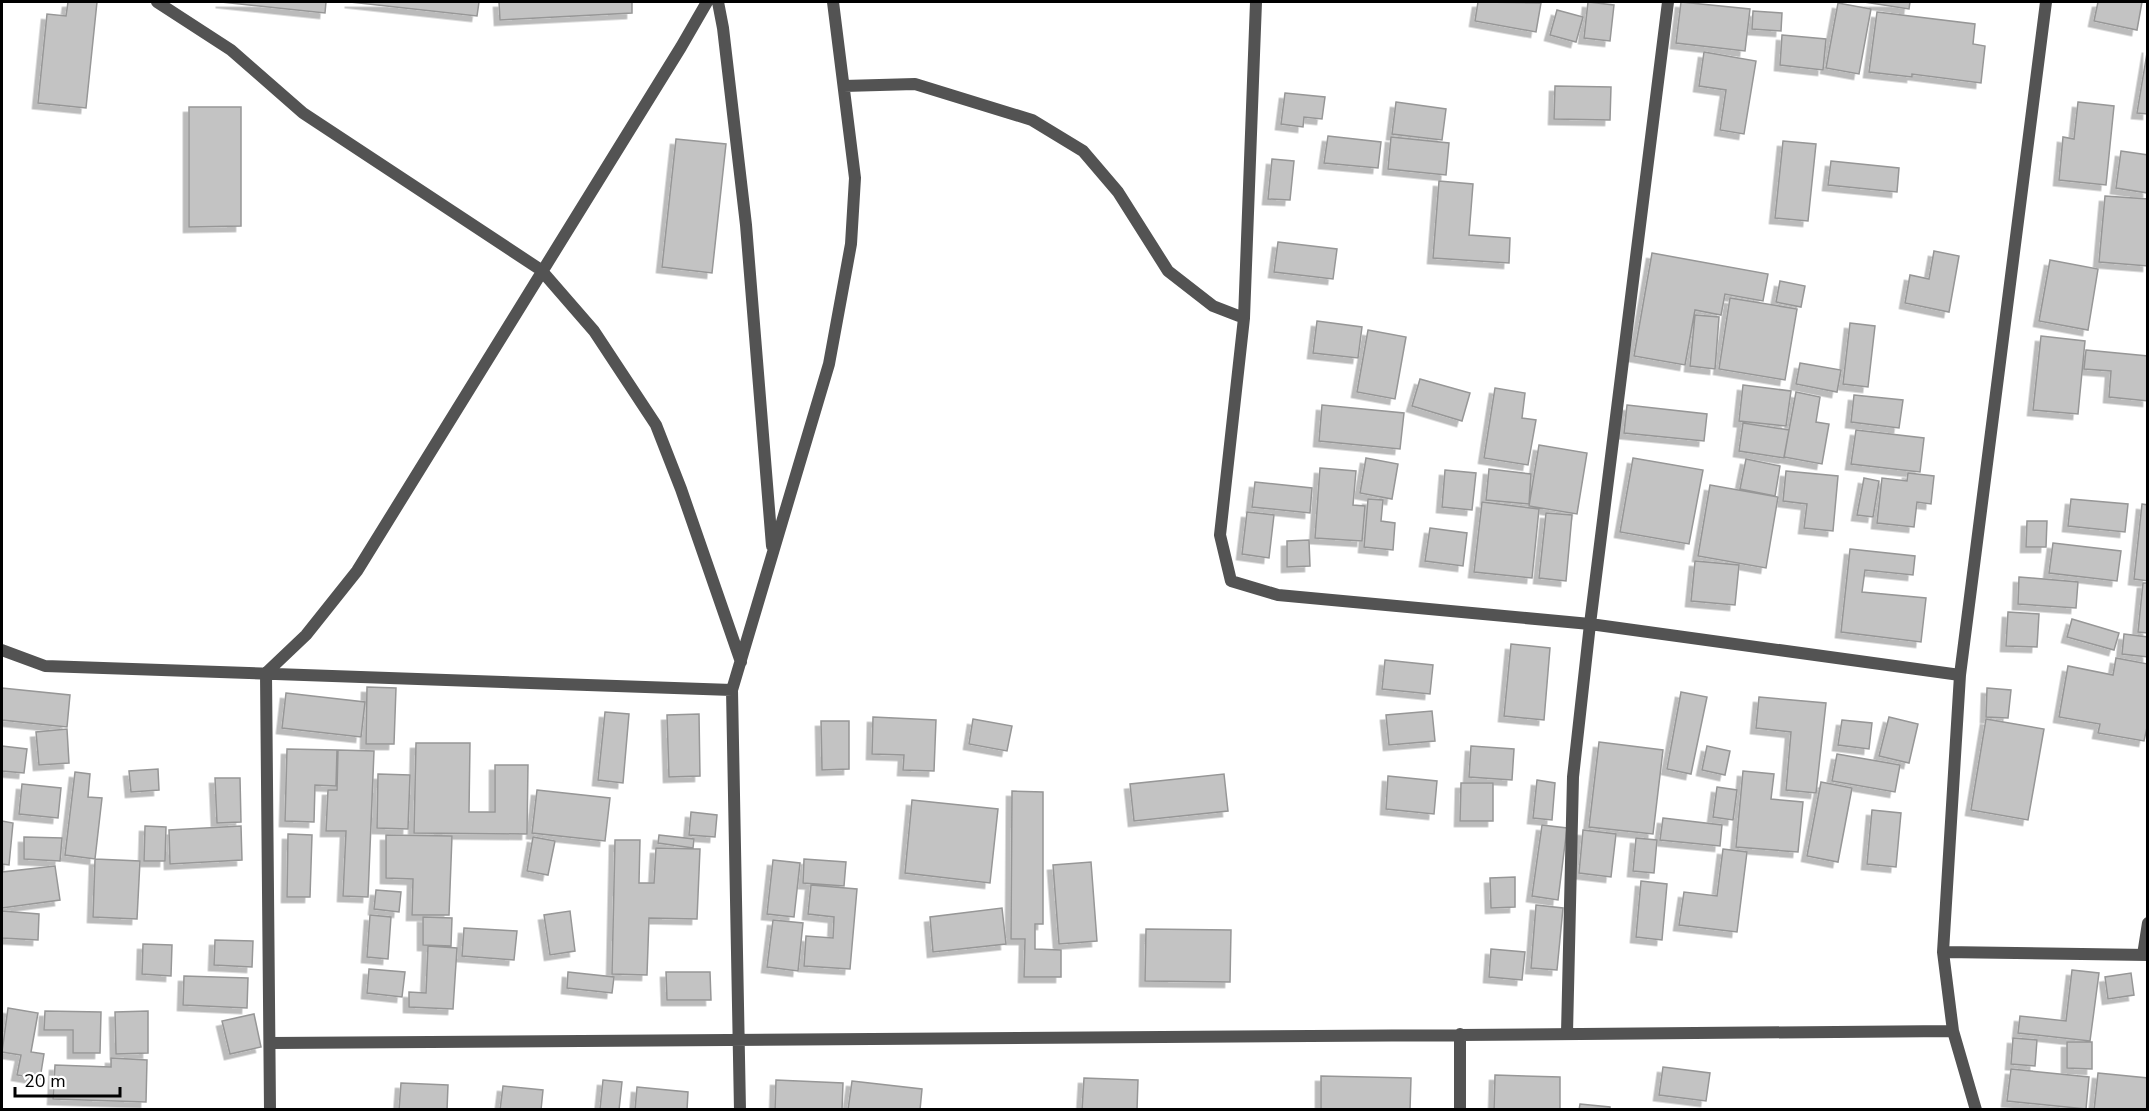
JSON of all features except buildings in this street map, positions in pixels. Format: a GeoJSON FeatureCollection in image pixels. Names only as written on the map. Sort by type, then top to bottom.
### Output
{"type":"FeatureCollection","features":[{"type":"Feature","properties":{"kind":"street"},"geometry":{"type":"LineString","coordinates":[[157,2],[231,50],[303,113],[542,270],[594,331],[656,425],[681,489],[741,662]]}},
{"type":"Feature","properties":{"kind":"street"},"geometry":{"type":"LineString","coordinates":[[270,1110],[267,673],[306,635],[357,571],[707,2]]}},
{"type":"Feature","properties":{"kind":"street"},"geometry":{"type":"LineString","coordinates":[[718,2],[746,225],[773,554]]}},
{"type":"Feature","properties":{"kind":"street"},"geometry":{"type":"LineString","coordinates":[[740,1110],[732,690],[829,364],[851,244],[855,178],[833,2]]}},
{"type":"Feature","properties":{"kind":"street"},"geometry":{"type":"LineString","coordinates":[[1256,2],[1244,318],[1220,535],[1231,581],[1278,595],[1590,624],[1960,675]]}},
{"type":"Feature","properties":{"kind":"street"},"geometry":{"type":"LineString","coordinates":[[1567,1034],[1573,777],[1668,2]]}},
{"type":"Feature","properties":{"kind":"street"},"geometry":{"type":"LineString","coordinates":[[1976,1110],[1953,1031],[1943,952],[1960,675],[2046,2]]}},
{"type":"Feature","properties":{"kind":"street"},"geometry":{"type":"LineString","coordinates":[[844,86],[915,84],[1032,120],[1083,151],[1118,192],[1168,272],[1213,306],[1244,318]]}},
{"type":"Feature","properties":{"kind":"street"},"geometry":{"type":"LineString","coordinates":[[2,650],[45,666],[732,690]]}},
{"type":"Feature","properties":{"kind":"street"},"geometry":{"type":"LineString","coordinates":[[1943,952],[2145,955],[2148,923]]}},
{"type":"Feature","properties":{"kind":"street"},"geometry":{"type":"LineString","coordinates":[[270,1043],[740,1042],[1953,1031]]}},
{"type":"Feature","properties":{"kind":"street"},"geometry":{"type":"LineString","coordinates":[[1460,1034],[1460,1110]]}}]}
